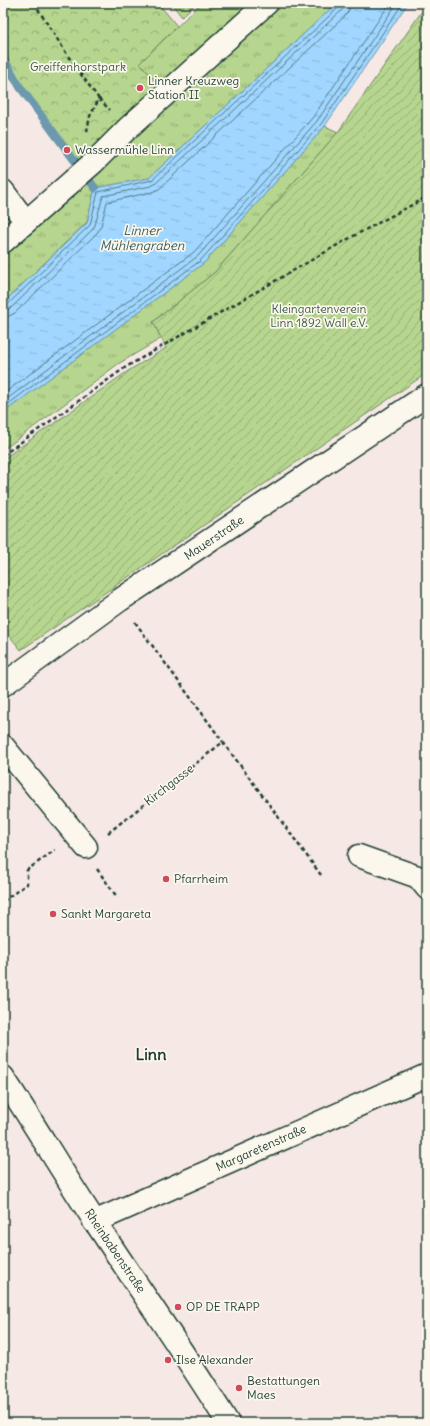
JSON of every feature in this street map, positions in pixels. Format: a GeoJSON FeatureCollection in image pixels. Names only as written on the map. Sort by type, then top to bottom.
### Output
{"type":"FeatureCollection","features":[{"type":"Feature","properties":{"kind":"street"},"geometry":{"type":"LineString","coordinates":[[3,242],[94,162],[128,128],[267,3]]}},
{"type":"Feature","properties":{"kind":"street"},"geometry":{"type":"LineString","coordinates":[[3,191],[26,222]]}},
{"type":"Feature","properties":{"kind":"street","name":"Mauerstraße"},"geometry":{"type":"LineString","coordinates":[[3,685],[120,600],[427,395]]}},
{"type":"Feature","properties":{"kind":"street"},"geometry":{"type":"LineString","coordinates":[[3,746],[86,847]]}},
{"type":"Feature","properties":{"kind":"street"},"geometry":{"type":"LineString","coordinates":[[359,856],[418,877],[427,888]]}},
{"type":"Feature","properties":{"kind":"street","name":"Margaretenstraße"},"geometry":{"type":"LineString","coordinates":[[94,1222],[427,1075]]}},
{"type":"Feature","properties":{"kind":"street","name":"Rheinbabenstraße"},"geometry":{"type":"LineString","coordinates":[[3,1077],[29,1115],[94,1222],[201,1380],[228,1423]]}},
{"type":"Feature","properties":{"kind":"path"},"geometry":{"type":"LineString","coordinates":[[34,3],[72,62],[99,99],[90,116],[86,136],[88,150],[94,162]]}},
{"type":"Feature","properties":{"kind":"path"},"geometry":{"type":"LineString","coordinates":[[3,455],[126,366],[348,239],[427,197]]}},
{"type":"Feature","properties":{"kind":"path"},"geometry":{"type":"LineString","coordinates":[[120,600],[321,875]]}},
{"type":"Feature","properties":{"kind":"path","name":"Kirchgasse"},"geometry":{"type":"LineString","coordinates":[[86,847],[93,845],[223,742]]}},
{"type":"Feature","properties":{"kind":"path"},"geometry":{"type":"LineString","coordinates":[[3,902],[27,884],[27,870],[59,847]]}},
{"type":"Feature","properties":{"kind":"path"},"geometry":{"type":"LineString","coordinates":[[96,867],[117,897]]}},
{"type":"Feature","properties":{"kind":"green space","name":"Greiffenhorstpark"},"geometry":{"type":"Polygon","coordinates":[[[3,3],[158,3],[177,26],[140,63],[161,88],[77,167],[3,69],[3,3]]]}},
{"type":"Feature","properties":{"kind":"green space"},"geometry":{"type":"Polygon","coordinates":[[[171,3],[196,3],[182,17],[171,3]]]}},
{"type":"Feature","properties":{"kind":"green space"},"geometry":{"type":"Polygon","coordinates":[[[201,3],[337,3],[149,178],[95,188],[87,222],[3,303],[3,255],[82,183],[161,88],[140,63],[201,3]]]}},
{"type":"Feature","properties":{"kind":"green space","name":"Kleingartenverein Linn 1892 Wall e.V."},"geometry":{"type":"Polygon","coordinates":[[[427,4],[427,373],[21,650],[3,628],[3,459],[128,371],[166,348],[153,322],[215,272],[338,132],[427,4]]]}},
{"type":"Feature","properties":{"kind":"green space"},"geometry":{"type":"Polygon","coordinates":[[[325,126],[338,132],[215,272],[153,322],[162,338],[118,364],[3,450],[3,413],[204,263],[325,126]]]}},
{"type":"Feature","properties":{"kind":"water","name":"Linner Mühlengraben"},"geometry":{"type":"Polygon","coordinates":[[[337,3],[408,3],[325,126],[204,263],[3,413],[3,303],[87,223],[95,188],[149,178],[337,3]]]}},
{"type":"Feature","properties":{"kind":"waterway"},"geometry":{"type":"LineString","coordinates":[[3,57],[20,87],[95,188]]}},
{"type":"Feature","properties":{"kind":"place","name":"Linner Kreuzweg Station II"},"geometry":{"type":"Point","coordinates":[140,88]}},
{"type":"Feature","properties":{"kind":"place","name":"Wassermühle Linn"},"geometry":{"type":"Point","coordinates":[67,150]}},
{"type":"Feature","properties":{"kind":"place","name":"Pfarrheim"},"geometry":{"type":"Point","coordinates":[166,879]}},
{"type":"Feature","properties":{"kind":"place","name":"Sankt Margareta"},"geometry":{"type":"Point","coordinates":[53,914]}},
{"type":"Feature","properties":{"kind":"place","name":"OP DE TRAPP"},"geometry":{"type":"Point","coordinates":[178,1307]}},
{"type":"Feature","properties":{"kind":"place","name":"Ilse Alexander"},"geometry":{"type":"Point","coordinates":[168,1360]}},
{"type":"Feature","properties":{"kind":"place","name":"Bestattungen Maes"},"geometry":{"type":"Point","coordinates":[239,1388]}},
{"type":"Feature","properties":{"kind":"district","name":"Linn"},"geometry":{"type":"Point","coordinates":[151,1054]}}]}
